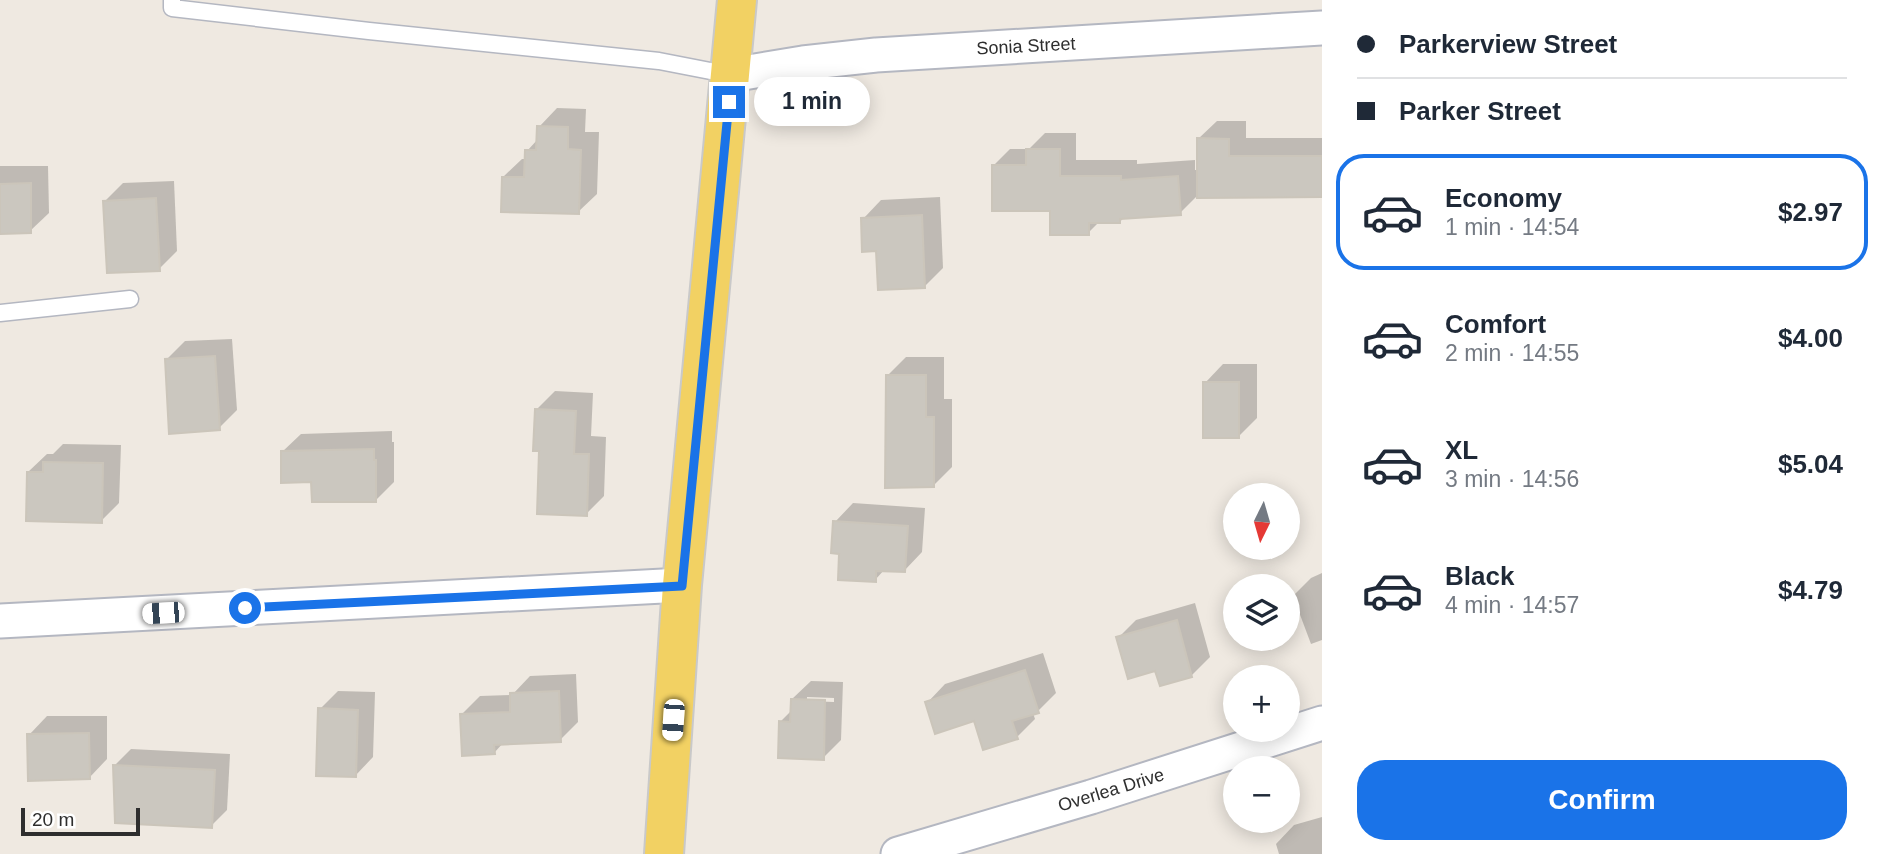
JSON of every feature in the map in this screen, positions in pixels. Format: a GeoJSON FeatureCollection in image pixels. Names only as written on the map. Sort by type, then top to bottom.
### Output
{"type":"FeatureCollection","features":[{"type":"Feature","properties":{"kind":"main road"},"geometry":{"type":"LineString","coordinates":[[664,854],[682,586],[737,0]]}},
{"type":"Feature","properties":{"kind":"street","name":"Sonia Street"},"geometry":{"type":"LineString","coordinates":[[731,75],[876,55],[1322,29]]}},
{"type":"Feature","properties":{"kind":"street"},"geometry":{"type":"LineString","coordinates":[[0,621],[682,586]]}},
{"type":"Feature","properties":{"kind":"street","name":"Overlea Drive"},"geometry":{"type":"LineString","coordinates":[[898,854],[1091,797],[1322,723]]}},
{"type":"Feature","properties":{"kind":"lane"},"geometry":{"type":"LineString","coordinates":[[172,0],[172,8],[659,61],[731,75]]}},
{"type":"Feature","properties":{"kind":"lane"},"geometry":{"type":"LineString","coordinates":[[0,313],[130,299]]}},
{"type":"Feature","properties":{"kind":"building"},"geometry":{"type":"Polygon","coordinates":[[[537,126],[568,127],[568,149],[581,150],[579,214],[501,212],[502,177],[524,177],[525,150],[536,150],[537,126]]]}},
{"type":"Feature","properties":{"kind":"building"},"geometry":{"type":"Polygon","coordinates":[[[1197,138],[1229,139],[1229,156],[1322,156],[1322,197],[1197,198],[1197,138]]]}},
{"type":"Feature","properties":{"kind":"building"},"geometry":{"type":"Polygon","coordinates":[[[1026,149],[1060,149],[1060,176],[1121,176],[1121,180],[1178,176],[1181,215],[1120,219],[1120,223],[1089,223],[1089,235],[1050,235],[1050,211],[992,211],[992,165],[1026,165],[1026,149]]]}},
{"type":"Feature","properties":{"kind":"building"},"geometry":{"type":"Polygon","coordinates":[[[31,183],[31,233],[0,234],[0,184],[31,183]]]}},
{"type":"Feature","properties":{"kind":"building"},"geometry":{"type":"Polygon","coordinates":[[[156,198],[160,271],[107,273],[103,201],[156,198]]]}},
{"type":"Feature","properties":{"kind":"building"},"geometry":{"type":"Polygon","coordinates":[[[922,215],[925,288],[878,290],[876,251],[862,252],[861,218],[922,215]]]}},
{"type":"Feature","properties":{"kind":"building"},"geometry":{"type":"Polygon","coordinates":[[[215,356],[220,430],[169,434],[165,359],[215,356]]]}},
{"type":"Feature","properties":{"kind":"building"},"geometry":{"type":"Polygon","coordinates":[[[886,375],[926,375],[926,417],[934,417],[934,487],[885,488],[886,375]]]}},
{"type":"Feature","properties":{"kind":"building"},"geometry":{"type":"Polygon","coordinates":[[[1203,382],[1239,382],[1239,438],[1203,438],[1203,382]]]}},
{"type":"Feature","properties":{"kind":"building"},"geometry":{"type":"Polygon","coordinates":[[[535,409],[576,411],[574,454],[589,454],[587,516],[537,514],[539,451],[533,451],[535,409]]]}},
{"type":"Feature","properties":{"kind":"building"},"geometry":{"type":"Polygon","coordinates":[[[374,449],[376,502],[312,502],[311,482],[281,483],[281,451],[374,449]]]}},
{"type":"Feature","properties":{"kind":"building"},"geometry":{"type":"Polygon","coordinates":[[[43,462],[103,463],[102,523],[26,521],[27,472],[43,472],[43,462]]]}},
{"type":"Feature","properties":{"kind":"building"},"geometry":{"type":"Polygon","coordinates":[[[833,521],[908,526],[905,572],[876,571],[876,582],[838,580],[839,554],[831,553],[833,521]]]}},
{"type":"Feature","properties":{"kind":"building"},"geometry":{"type":"Polygon","coordinates":[[[1177,620],[1192,677],[1160,686],[1155,671],[1128,679],[1116,637],[1177,620]]]}},
{"type":"Feature","properties":{"kind":"building"},"geometry":{"type":"Polygon","coordinates":[[[1025,670],[1039,713],[1012,721],[1018,739],[983,750],[974,721],[935,734],[925,702],[1025,670]]]}},
{"type":"Feature","properties":{"kind":"building"},"geometry":{"type":"Polygon","coordinates":[[[559,691],[561,742],[494,745],[495,754],[462,756],[460,714],[510,712],[510,693],[559,691]]]}},
{"type":"Feature","properties":{"kind":"building"},"geometry":{"type":"Polygon","coordinates":[[[791,699],[825,700],[824,760],[778,758],[779,721],[790,722],[791,699]]]}},
{"type":"Feature","properties":{"kind":"building"},"geometry":{"type":"Polygon","coordinates":[[[318,708],[358,710],[356,777],[316,776],[318,708]]]}},
{"type":"Feature","properties":{"kind":"building"},"geometry":{"type":"Polygon","coordinates":[[[89,733],[90,779],[28,781],[27,734],[89,733]]]}},
{"type":"Feature","properties":{"kind":"building"},"geometry":{"type":"Polygon","coordinates":[[[113,765],[215,770],[212,828],[115,823],[113,765]]]}},
{"type":"Feature","properties":{"kind":"route"},"geometry":{"type":"LineString","coordinates":[[245,608],[682,586],[729,102]]}}]}
